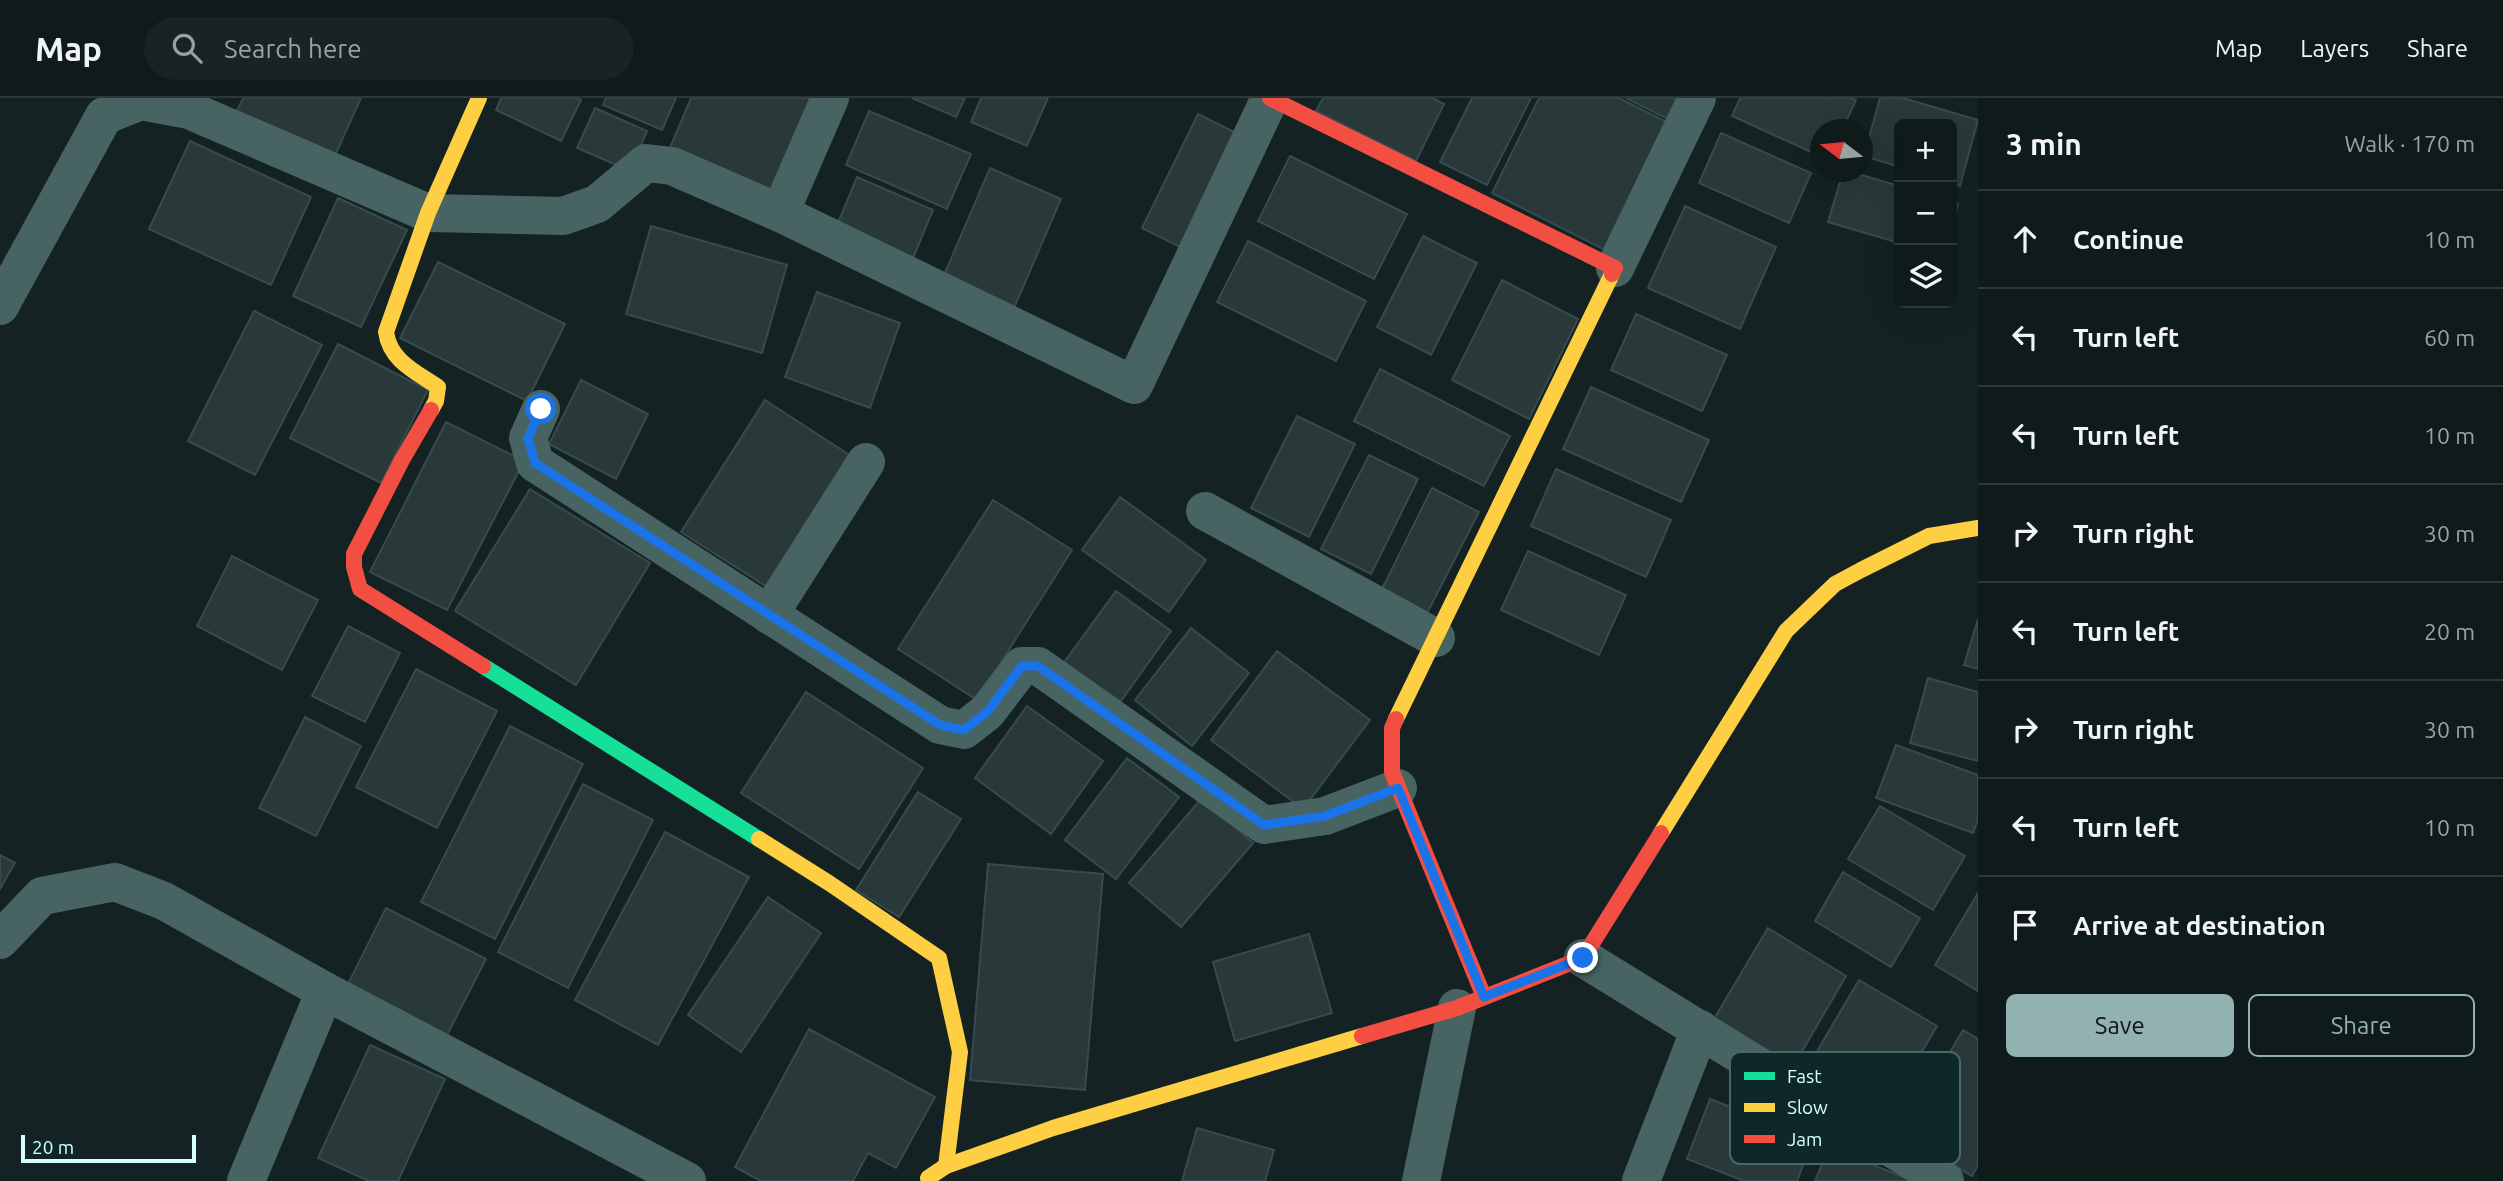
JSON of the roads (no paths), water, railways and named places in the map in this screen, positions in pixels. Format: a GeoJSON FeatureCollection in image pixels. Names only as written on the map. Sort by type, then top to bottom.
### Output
{"type":"FeatureCollection","features":[{"type":"Feature","properties":{"kind":"street"},"geometry":{"type":"LineString","coordinates":[[479,98],[428,213],[386,332],[386,345],[396,358],[438,387],[436,401],[354,554],[360,589],[829,883],[939,958],[960,1052],[946,1166]]}},
{"type":"Feature","properties":{"kind":"street"},"geometry":{"type":"LineString","coordinates":[[780,213],[830,98]]}},
{"type":"Feature","properties":{"kind":"street"},"geometry":{"type":"LineString","coordinates":[[0,306],[104,116],[141,101],[189,110],[428,213],[564,216],[597,204],[646,163],[672,166],[780,213],[1134,385],[1270,98],[1615,268]]}},
{"type":"Feature","properties":{"kind":"street"},"geometry":{"type":"LineString","coordinates":[[1421,1181],[1470,1003],[1392,772],[1392,729],[1697,98]]}},
{"type":"Feature","properties":{"kind":"street"},"geometry":{"type":"LineString","coordinates":[[541,409],[528,438],[535,463],[940,725],[964,730],[987,712],[1022,666],[1038,666],[1264,825],[1325,816],[1398,788]]}},
{"type":"Feature","properties":{"kind":"street"},"geometry":{"type":"LineString","coordinates":[[769,615],[866,462]]}},
{"type":"Feature","properties":{"kind":"street"},"geometry":{"type":"LineString","coordinates":[[1205,510],[1436,638]]}},
{"type":"Feature","properties":{"kind":"street"},"geometry":{"type":"LineString","coordinates":[[924,1181],[946,1166],[1053,1128],[1470,1003],[1583,958],[1786,631],[1835,584],[1861,570],[1929,536],[1978,528]]}},
{"type":"Feature","properties":{"kind":"street"},"geometry":{"type":"LineString","coordinates":[[0,940],[42,895],[115,882],[164,901],[325,991],[687,1181]]}},
{"type":"Feature","properties":{"kind":"street"},"geometry":{"type":"LineString","coordinates":[[1583,958],[1737,1052]]}},
{"type":"Feature","properties":{"kind":"street"},"geometry":{"type":"LineString","coordinates":[[246,1181],[325,991]]}},
{"type":"Feature","properties":{"kind":"street"},"geometry":{"type":"LineString","coordinates":[[1641,1181],[1700,1029]]}},
{"type":"Feature","properties":{"kind":"street"},"geometry":{"type":"LineString","coordinates":[[1918,1164],[1945,1181]]}}]}
